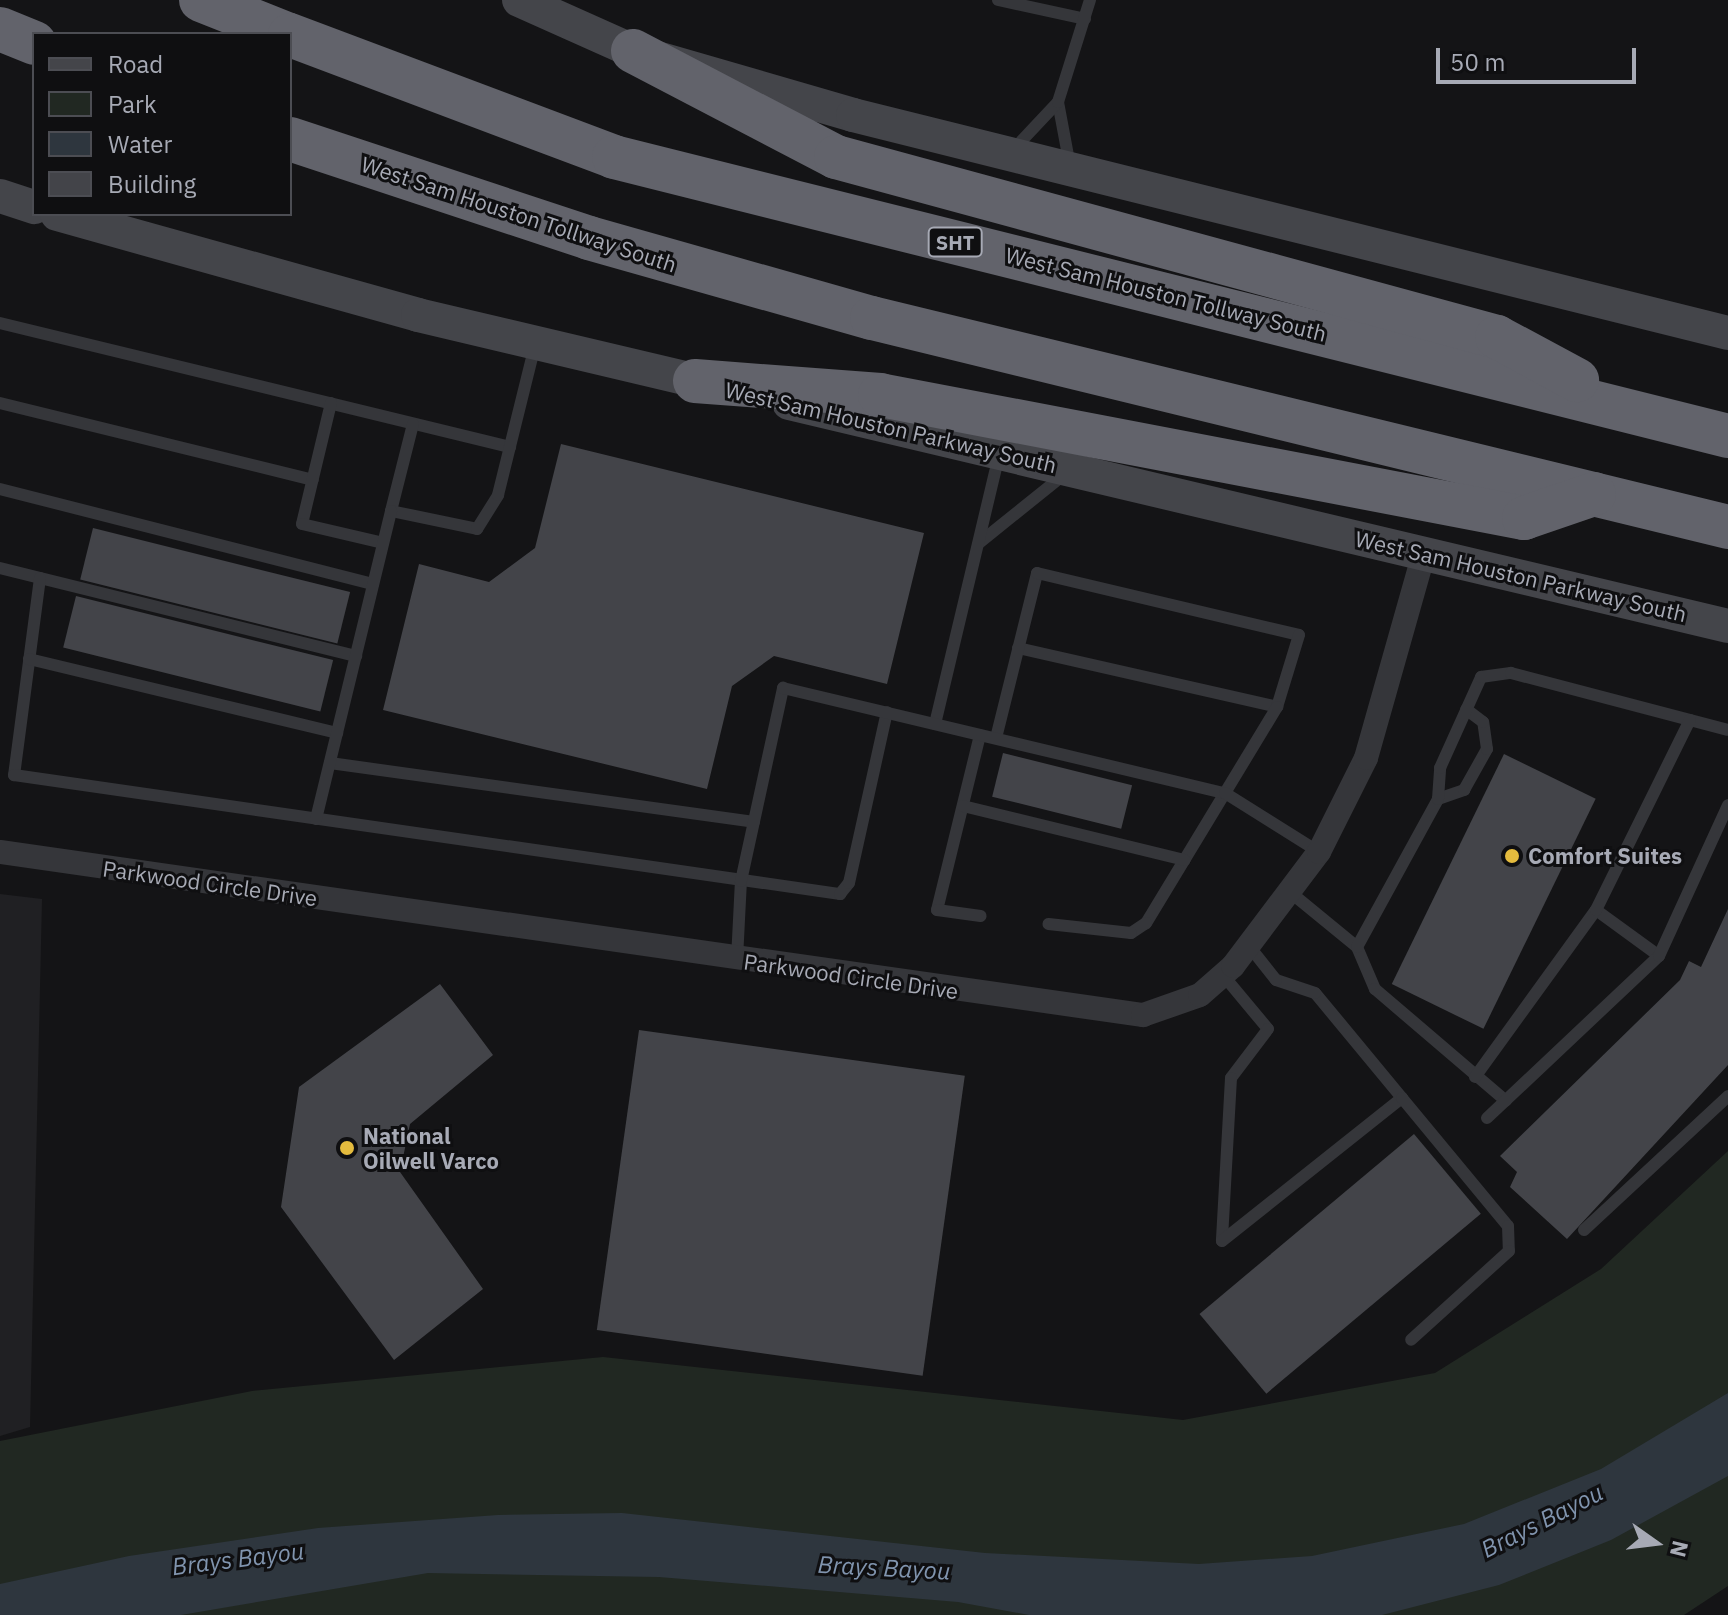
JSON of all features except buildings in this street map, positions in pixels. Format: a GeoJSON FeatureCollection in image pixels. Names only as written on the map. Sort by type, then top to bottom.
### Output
{"type":"FeatureCollection","features":[{"type":"Feature","properties":{"kind":"highway","name":"West Sam Houston Tollway South"},"geometry":{"type":"LineString","coordinates":[[201,0],[281,32]]}},
{"type":"Feature","properties":{"kind":"highway"},"geometry":{"type":"LineString","coordinates":[[0,29],[32,42]]}},
{"type":"Feature","properties":{"kind":"highway","name":"West Sam Houston Tollway South"},"geometry":{"type":"LineString","coordinates":[[292,36],[614,157],[1728,436]]}},
{"type":"Feature","properties":{"kind":"highway"},"geometry":{"type":"LineString","coordinates":[[633,51],[836,157],[1497,337],[1632,410]]}},
{"type":"Feature","properties":{"kind":"highway","name":"West Sam Houston Tollway South"},"geometry":{"type":"LineString","coordinates":[[292,140],[790,296],[1728,527]]}},
{"type":"Feature","properties":{"kind":"highway"},"geometry":{"type":"LineString","coordinates":[[695,381],[880,395],[1524,518],[1594,494]]}},
{"type":"Feature","properties":{"kind":"main road"},"geometry":{"type":"LineString","coordinates":[[519,0],[633,51],[1009,154],[1728,333]]}},
{"type":"Feature","properties":{"kind":"main road"},"geometry":{"type":"LineString","coordinates":[[0,196],[32,206]]}},
{"type":"Feature","properties":{"kind":"main road","name":"West Sam Houston Parkway South"},"geometry":{"type":"LineString","coordinates":[[64,216],[536,344],[1728,626]]}},
{"type":"Feature","properties":{"kind":"street","name":"Parkwood Circle Drive"},"geometry":{"type":"LineString","coordinates":[[0,852],[1143,1015],[1200,995],[1223,975],[1249,946],[1319,852],[1366,758],[1424,553]]}},
{"type":"Feature","properties":{"kind":"lane"},"geometry":{"type":"LineString","coordinates":[[998,0],[1085,19]]}},
{"type":"Feature","properties":{"kind":"lane"},"geometry":{"type":"LineString","coordinates":[[1009,154],[1058,102],[1090,0]]}},
{"type":"Feature","properties":{"kind":"lane"},"geometry":{"type":"LineString","coordinates":[[1058,102],[1070,169]]}},
{"type":"Feature","properties":{"kind":"lane"},"geometry":{"type":"LineString","coordinates":[[0,323],[510,447]]}},
{"type":"Feature","properties":{"kind":"lane"},"geometry":{"type":"LineString","coordinates":[[391,511],[477,529],[490,517],[536,344]]}},
{"type":"Feature","properties":{"kind":"lane"},"geometry":{"type":"LineString","coordinates":[[0,403],[313,480]]}},
{"type":"Feature","properties":{"kind":"lane"},"geometry":{"type":"LineString","coordinates":[[331,403],[302,524],[383,543]]}},
{"type":"Feature","properties":{"kind":"lane"},"geometry":{"type":"LineString","coordinates":[[316,819],[413,424]]}},
{"type":"Feature","properties":{"kind":"lane"},"geometry":{"type":"LineString","coordinates":[[935,724],[1000,453]]}},
{"type":"Feature","properties":{"kind":"lane"},"geometry":{"type":"LineString","coordinates":[[979,543],[1024,513],[1070,470]]}},
{"type":"Feature","properties":{"kind":"lane"},"geometry":{"type":"LineString","coordinates":[[0,489],[373,584]]}},
{"type":"Feature","properties":{"kind":"lane"},"geometry":{"type":"LineString","coordinates":[[0,568],[356,656]]}},
{"type":"Feature","properties":{"kind":"lane"},"geometry":{"type":"LineString","coordinates":[[996,738],[1037,573],[1299,635],[1277,707],[1146,923],[1131,933],[1048,924]]}},
{"type":"Feature","properties":{"kind":"lane"},"geometry":{"type":"LineString","coordinates":[[40,578],[14,775],[840,894],[849,883],[887,712]]}},
{"type":"Feature","properties":{"kind":"lane"},"geometry":{"type":"LineString","coordinates":[[1018,648],[1277,707]]}},
{"type":"Feature","properties":{"kind":"lane"},"geometry":{"type":"LineString","coordinates":[[29,659],[337,733]]}},
{"type":"Feature","properties":{"kind":"lane"},"geometry":{"type":"LineString","coordinates":[[1357,947],[1438,799],[1440,768],[1473,687],[1494,671],[1728,730]]}},
{"type":"Feature","properties":{"kind":"lane"},"geometry":{"type":"LineString","coordinates":[[737,959],[741,881],[783,688],[1225,793],[1319,852]]}},
{"type":"Feature","properties":{"kind":"lane"},"geometry":{"type":"LineString","coordinates":[[1438,799],[1464,790],[1487,749],[1483,722],[1466,709]]}},
{"type":"Feature","properties":{"kind":"lane"},"geometry":{"type":"LineString","coordinates":[[1475,1077],[1596,910],[1690,720]]}},
{"type":"Feature","properties":{"kind":"lane"},"geometry":{"type":"LineString","coordinates":[[980,735],[937,910],[981,916]]}},
{"type":"Feature","properties":{"kind":"lane"},"geometry":{"type":"LineString","coordinates":[[330,763],[754,822]]}},
{"type":"Feature","properties":{"kind":"lane"},"geometry":{"type":"LineString","coordinates":[[1487,1118],[1659,956],[1728,805]]}},
{"type":"Feature","properties":{"kind":"lane"},"geometry":{"type":"LineString","coordinates":[[963,806],[1184,860]]}},
{"type":"Feature","properties":{"kind":"lane"},"geometry":{"type":"LineString","coordinates":[[1290,892],[1357,947],[1375,989],[1506,1101]]}},
{"type":"Feature","properties":{"kind":"lane"},"geometry":{"type":"LineString","coordinates":[[1596,910],[1659,956]]}},
{"type":"Feature","properties":{"kind":"lane"},"geometry":{"type":"LineString","coordinates":[[1249,946],[1276,980],[1315,993],[1508,1226],[1509,1251],[1411,1340]]}},
{"type":"Feature","properties":{"kind":"lane"},"geometry":{"type":"LineString","coordinates":[[1223,975],[1268,1029],[1231,1078],[1222,1241],[1402,1098]]}},
{"type":"Feature","properties":{"kind":"lane"},"geometry":{"type":"LineString","coordinates":[[1584,1230],[1728,1096]]}},
{"type":"Feature","properties":{"kind":"shaded area"},"geometry":{"type":"Polygon","coordinates":[[[0,894],[42,899],[30,1427],[0,1436],[0,894]]]}},
{"type":"Feature","properties":{"kind":"green space"},"geometry":{"type":"Polygon","coordinates":[[[1728,1151],[1728,1586],[1684,1615],[0,1615],[0,1441],[252,1391],[603,1357],[1183,1420],[1435,1373],[1601,1269],[1728,1151]]]}},
{"type":"Feature","properties":{"kind":"water","name":"Brays Bayou"},"geometry":{"type":"Polygon","coordinates":[[[1728,1393],[1728,1476],[1611,1540],[1499,1585],[1382,1615],[1029,1615],[958,1602],[659,1577],[428,1573],[181,1615],[0,1615],[0,1584],[129,1556],[318,1528],[498,1515],[622,1513],[985,1553],[1199,1564],[1312,1556],[1464,1524],[1601,1469],[1728,1393]]]}},
{"type":"Feature","properties":{"kind":"place","name":"Comfort Suites"},"geometry":{"type":"Point","coordinates":[1512,856]}},
{"type":"Feature","properties":{"kind":"place","name":"National Oilwell Varco"},"geometry":{"type":"Point","coordinates":[347,1148]}}]}
